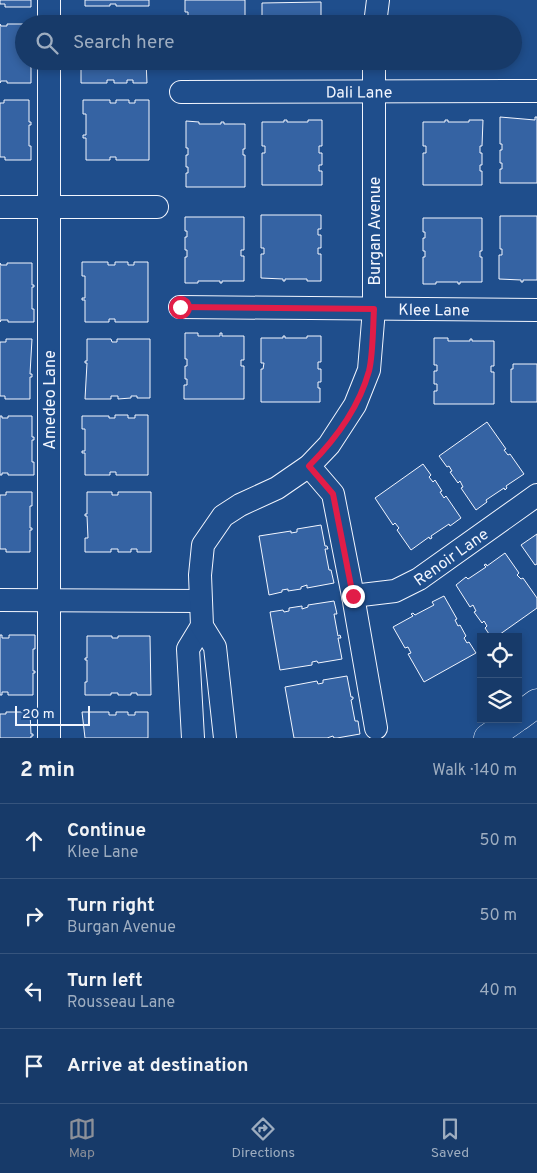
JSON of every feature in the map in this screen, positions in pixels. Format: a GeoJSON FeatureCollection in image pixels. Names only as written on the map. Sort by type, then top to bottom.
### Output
{"type":"FeatureCollection","features":[{"type":"Feature","properties":{"kind":"street"},"geometry":{"type":"LineString","coordinates":[[49,0],[49,15]]}},
{"type":"Feature","properties":{"kind":"street"},"geometry":{"type":"LineString","coordinates":[[376,15],[378,0]]}},
{"type":"Feature","properties":{"kind":"street","name":"Amedeo Lane"},"geometry":{"type":"LineString","coordinates":[[49,70],[49,738]]}},
{"type":"Feature","properties":{"kind":"street","name":"Burgan Avenue"},"geometry":{"type":"LineString","coordinates":[[225,738],[215,647],[202,626],[200,601],[203,545],[222,516],[240,505],[277,488],[309,466],[329,445],[355,405],[369,370],[374,309],[374,70]]}},
{"type":"Feature","properties":{"kind":"street","name":"Dali Lane"},"geometry":{"type":"LineString","coordinates":[[181,92],[537,91]]}},
{"type":"Feature","properties":{"kind":"street"},"geometry":{"type":"LineString","coordinates":[[0,208],[157,207]]}},
{"type":"Feature","properties":{"kind":"street","name":"Klee Lane"},"geometry":{"type":"LineString","coordinates":[[180,307],[537,310]]}},
{"type":"Feature","properties":{"kind":"street"},"geometry":{"type":"LineString","coordinates":[[309,466],[333,494],[376,728]]}},
{"type":"Feature","properties":{"kind":"street","name":"Renoir Lane"},"geometry":{"type":"LineString","coordinates":[[353,596],[396,591],[419,579],[537,495]]}},
{"type":"Feature","properties":{"kind":"street"},"geometry":{"type":"LineString","coordinates":[[0,600],[200,601]]}},
{"type":"Feature","properties":{"kind":"street"},"geometry":{"type":"LineString","coordinates":[[193,738],[188,649],[202,626]]}},
{"type":"Feature","properties":{"kind":"street"},"geometry":{"type":"LineString","coordinates":[[522,714],[537,704]]}},
{"type":"Feature","properties":{"kind":"street"},"geometry":{"type":"LineString","coordinates":[[191,713],[222,711]]}},
{"type":"Feature","properties":{"kind":"street"},"geometry":{"type":"LineString","coordinates":[[488,738],[509,723]]}},
{"type":"Feature","properties":{"kind":"building"},"geometry":{"type":"Polygon","coordinates":[[[0,0],[31,0],[31,7],[5,7],[5,4],[0,4],[0,0]]]}},
{"type":"Feature","properties":{"kind":"building"},"geometry":{"type":"Polygon","coordinates":[[[85,0],[149,0],[149,6],[116,6],[116,4],[110,4],[110,6],[85,6],[85,0]]]}},
{"type":"Feature","properties":{"kind":"building"},"geometry":{"type":"Polygon","coordinates":[[[185,0],[245,0],[245,15],[188,15],[188,12],[185,12],[185,0]]]}},
{"type":"Feature","properties":{"kind":"building"},"geometry":{"type":"Polygon","coordinates":[[[321,2],[321,15],[262,15],[262,3],[321,2]]]}},
{"type":"Feature","properties":{"kind":"building"},"geometry":{"type":"Polygon","coordinates":[[[0,24],[1,26],[7,26],[7,24],[15,24],[15,70],[31,70],[31,83],[7,83],[7,81],[1,81],[0,83],[0,24]]]}},
{"type":"Feature","properties":{"kind":"building"},"geometry":{"type":"Polygon","coordinates":[[[81,70],[146,70],[147,83],[133,83],[133,80],[127,80],[127,83],[114,83],[114,80],[107,80],[107,83],[81,83],[81,70]]]}},
{"type":"Feature","properties":{"kind":"building"},"geometry":{"type":"Polygon","coordinates":[[[4,100],[29,100],[29,122],[31,122],[31,125],[29,125],[29,146],[31,146],[31,160],[5,160],[5,157],[0,157],[0,103],[4,103],[4,100]]]}},
{"type":"Feature","properties":{"kind":"building"},"geometry":{"type":"Polygon","coordinates":[[[83,100],[110,100],[110,103],[116,103],[116,100],[129,100],[129,103],[135,103],[135,100],[149,100],[149,160],[116,160],[116,157],[110,157],[110,160],[86,160],[86,138],[83,138],[83,135],[86,135],[86,114],[83,114],[83,100]]]}},
{"type":"Feature","properties":{"kind":"building"},"geometry":{"type":"Polygon","coordinates":[[[500,117],[535,120],[535,117],[537,117],[537,183],[500,183],[502,163],[500,163],[500,150],[502,150],[502,144],[500,144],[500,117]]]}},
{"type":"Feature","properties":{"kind":"building"},"geometry":{"type":"Polygon","coordinates":[[[284,120],[287,120],[287,122],[308,122],[308,120],[322,120],[322,146],[319,146],[319,153],[322,153],[322,165],[319,165],[319,171],[322,171],[322,185],[262,185],[262,153],[265,153],[265,146],[262,146],[262,122],[284,122],[284,120]]]}},
{"type":"Feature","properties":{"kind":"building"},"geometry":{"type":"Polygon","coordinates":[[[445,120],[448,120],[448,122],[469,122],[469,120],[483,120],[482,146],[480,146],[480,153],[482,153],[480,171],[482,171],[482,185],[423,185],[423,153],[426,153],[426,146],[423,146],[423,122],[445,122],[445,120]]]}},
{"type":"Feature","properties":{"kind":"building"},"geometry":{"type":"Polygon","coordinates":[[[186,121],[199,122],[199,124],[221,124],[221,122],[224,122],[224,124],[245,124],[245,149],[243,149],[243,155],[245,155],[245,187],[186,187],[188,167],[186,167],[186,155],[188,155],[188,148],[186,148],[186,121]]]}},
{"type":"Feature","properties":{"kind":"building"},"geometry":{"type":"Polygon","coordinates":[[[261,215],[321,215],[321,229],[318,229],[318,235],[321,235],[321,248],[318,248],[318,254],[321,254],[321,281],[285,279],[283,281],[283,279],[261,278],[261,254],[264,254],[264,248],[261,248],[261,215]]]}},
{"type":"Feature","properties":{"kind":"building"},"geometry":{"type":"Polygon","coordinates":[[[500,216],[537,216],[537,280],[523,280],[521,282],[521,280],[499,279],[499,255],[502,255],[502,249],[500,249],[500,216]]]}},
{"type":"Feature","properties":{"kind":"building"},"geometry":{"type":"Polygon","coordinates":[[[185,217],[244,217],[244,250],[241,250],[241,256],[244,256],[244,281],[222,281],[220,283],[220,281],[198,281],[198,283],[185,283],[185,257],[187,257],[187,250],[185,250],[185,237],[187,237],[187,231],[185,231],[185,217]]]}},
{"type":"Feature","properties":{"kind":"building"},"geometry":{"type":"Polygon","coordinates":[[[423,218],[482,218],[482,251],[480,251],[480,257],[482,257],[482,282],[460,282],[458,284],[458,282],[436,282],[436,284],[423,284],[423,257],[425,257],[425,251],[423,251],[423,238],[425,238],[425,232],[423,232],[423,218]]]}},
{"type":"Feature","properties":{"kind":"building"},"geometry":{"type":"Polygon","coordinates":[[[82,262],[108,262],[108,265],[115,265],[115,262],[128,262],[128,265],[134,265],[134,262],[148,262],[148,322],[115,322],[115,319],[109,319],[109,322],[85,322],[85,300],[82,300],[82,298],[85,298],[85,276],[82,276],[82,262]]]}},
{"type":"Feature","properties":{"kind":"building"},"geometry":{"type":"Polygon","coordinates":[[[0,263],[1,265],[7,265],[7,263],[32,263],[32,285],[34,287],[32,287],[32,309],[34,309],[34,322],[8,322],[8,320],[1,320],[0,322],[0,263]]]}},
{"type":"Feature","properties":{"kind":"building"},"geometry":{"type":"Polygon","coordinates":[[[185,333],[198,333],[198,336],[220,336],[220,333],[222,333],[222,336],[244,336],[244,360],[241,360],[241,366],[244,366],[244,399],[184,399],[184,385],[187,385],[187,379],[185,379],[187,359],[185,359],[185,333]]]}},
{"type":"Feature","properties":{"kind":"building"},"geometry":{"type":"Polygon","coordinates":[[[283,336],[285,338],[307,338],[307,336],[321,336],[321,362],[318,362],[318,369],[321,369],[321,382],[318,382],[320,402],[261,402],[261,369],[263,369],[264,363],[261,363],[261,338],[283,338],[283,336]]]}},
{"type":"Feature","properties":{"kind":"building"},"geometry":{"type":"Polygon","coordinates":[[[434,338],[448,338],[448,341],[470,341],[472,339],[472,341],[494,341],[494,366],[491,366],[491,372],[494,372],[494,404],[434,404],[434,391],[437,391],[437,384],[434,384],[434,371],[437,371],[437,365],[434,365],[434,338]]]}},
{"type":"Feature","properties":{"kind":"building"},"geometry":{"type":"Polygon","coordinates":[[[6,339],[32,339],[30,399],[5,399],[5,396],[0,396],[0,342],[6,342],[6,339]]]}},
{"type":"Feature","properties":{"kind":"building"},"geometry":{"type":"Polygon","coordinates":[[[87,339],[111,339],[112,342],[117,342],[117,339],[150,339],[150,398],[131,396],[131,398],[118,399],[118,396],[111,396],[111,399],[85,399],[87,339]]]}},
{"type":"Feature","properties":{"kind":"building"},"geometry":{"type":"Polygon","coordinates":[[[513,364],[537,364],[537,402],[511,402],[511,369],[513,369],[513,364]]]}},
{"type":"Feature","properties":{"kind":"building"},"geometry":{"type":"Polygon","coordinates":[[[115,415],[128,415],[128,418],[135,418],[135,415],[148,415],[148,475],[116,475],[116,472],[110,472],[110,475],[85,475],[85,453],[82,453],[82,451],[85,451],[85,429],[82,429],[82,416],[109,416],[109,418],[115,418],[115,415]]]}},
{"type":"Feature","properties":{"kind":"building"},"geometry":{"type":"Polygon","coordinates":[[[0,416],[8,418],[8,416],[32,416],[32,437],[34,437],[34,440],[32,440],[32,462],[34,462],[34,475],[8,475],[8,473],[2,473],[0,475],[0,416]]]}},
{"type":"Feature","properties":{"kind":"building"},"geometry":{"type":"Polygon","coordinates":[[[487,422],[506,449],[504,450],[508,455],[510,454],[524,474],[506,486],[505,490],[504,488],[486,500],[487,502],[476,510],[461,488],[463,487],[460,481],[458,483],[450,472],[452,471],[449,466],[447,467],[439,456],[487,422]]]}},
{"type":"Feature","properties":{"kind":"building"},"geometry":{"type":"Polygon","coordinates":[[[423,464],[431,475],[429,477],[433,482],[435,480],[444,498],[446,496],[461,518],[411,550],[397,530],[399,528],[395,523],[393,525],[375,498],[423,464]]]}},
{"type":"Feature","properties":{"kind":"building"},"geometry":{"type":"Polygon","coordinates":[[[6,492],[32,492],[32,506],[30,506],[30,528],[32,530],[30,530],[30,552],[6,552],[6,549],[0,549],[0,495],[6,495],[6,492]]]}},
{"type":"Feature","properties":{"kind":"building"},"geometry":{"type":"Polygon","coordinates":[[[87,492],[112,492],[112,495],[118,495],[118,492],[151,492],[151,552],[137,552],[137,549],[131,549],[131,552],[118,552],[118,549],[111,549],[111,552],[85,552],[85,538],[88,538],[87,516],[85,516],[87,514],[87,492]]]}},
{"type":"Feature","properties":{"kind":"building"},"geometry":{"type":"Polygon","coordinates":[[[321,525],[325,546],[328,549],[325,549],[329,570],[331,570],[334,583],[307,588],[307,585],[301,587],[301,589],[282,590],[282,592],[269,595],[259,536],[291,531],[291,533],[297,532],[297,529],[321,525]]]}},
{"type":"Feature","properties":{"kind":"building"},"geometry":{"type":"Polygon","coordinates":[[[537,534],[537,564],[535,565],[521,545],[537,534]]]}},
{"type":"Feature","properties":{"kind":"building"},"geometry":{"type":"Polygon","coordinates":[[[505,553],[519,573],[517,575],[521,579],[523,578],[537,598],[537,608],[502,633],[488,633],[484,621],[482,623],[474,612],[476,611],[473,605],[470,607],[456,585],[466,577],[468,579],[486,567],[484,565],[486,564],[487,566],[505,553]]]}},
{"type":"Feature","properties":{"kind":"building"},"geometry":{"type":"Polygon","coordinates":[[[444,596],[457,619],[455,620],[458,626],[460,625],[466,636],[464,638],[476,653],[424,682],[408,654],[411,653],[408,647],[405,648],[393,627],[413,616],[411,614],[415,615],[434,605],[432,602],[444,596]]]}},
{"type":"Feature","properties":{"kind":"building"},"geometry":{"type":"Polygon","coordinates":[[[334,601],[337,614],[334,614],[338,636],[340,635],[341,638],[338,638],[342,659],[318,663],[317,661],[312,662],[312,665],[280,670],[270,612],[283,610],[284,612],[289,611],[289,608],[302,606],[302,609],[308,607],[308,605],[334,601]]]}},
{"type":"Feature","properties":{"kind":"building"},"geometry":{"type":"Polygon","coordinates":[[[0,635],[2,635],[2,638],[9,638],[9,635],[35,635],[35,649],[33,649],[33,671],[35,673],[33,673],[33,695],[8,695],[8,692],[2,692],[2,695],[0,695],[0,635]]]}},
{"type":"Feature","properties":{"kind":"building"},"geometry":{"type":"Polygon","coordinates":[[[87,636],[112,636],[112,638],[118,638],[118,636],[150,636],[151,695],[131,693],[131,695],[118,695],[118,693],[111,693],[111,695],[85,695],[85,682],[87,682],[87,660],[85,658],[87,658],[87,636]]]}},
{"type":"Feature","properties":{"kind":"building"},"geometry":{"type":"Polygon","coordinates":[[[347,676],[351,697],[353,697],[351,700],[355,721],[358,721],[360,734],[337,738],[333,736],[327,738],[294,738],[285,687],[317,681],[318,684],[323,683],[323,680],[347,676]]]}},
{"type":"Feature","properties":{"kind":"building"},"geometry":{"type":"Polygon","coordinates":[[[6,712],[30,712],[31,734],[33,736],[31,738],[0,738],[0,714],[6,714],[6,712]]]}},
{"type":"Feature","properties":{"kind":"building"},"geometry":{"type":"Polygon","coordinates":[[[82,712],[109,712],[109,715],[116,715],[116,712],[128,712],[128,715],[135,715],[135,712],[148,712],[148,738],[85,738],[82,712]]]}},
{"type":"Feature","properties":{"kind":"route"},"geometry":{"type":"LineString","coordinates":[[180,307],[374,309],[369,370],[355,405],[329,445],[309,466],[333,494],[353,596]]}}]}
